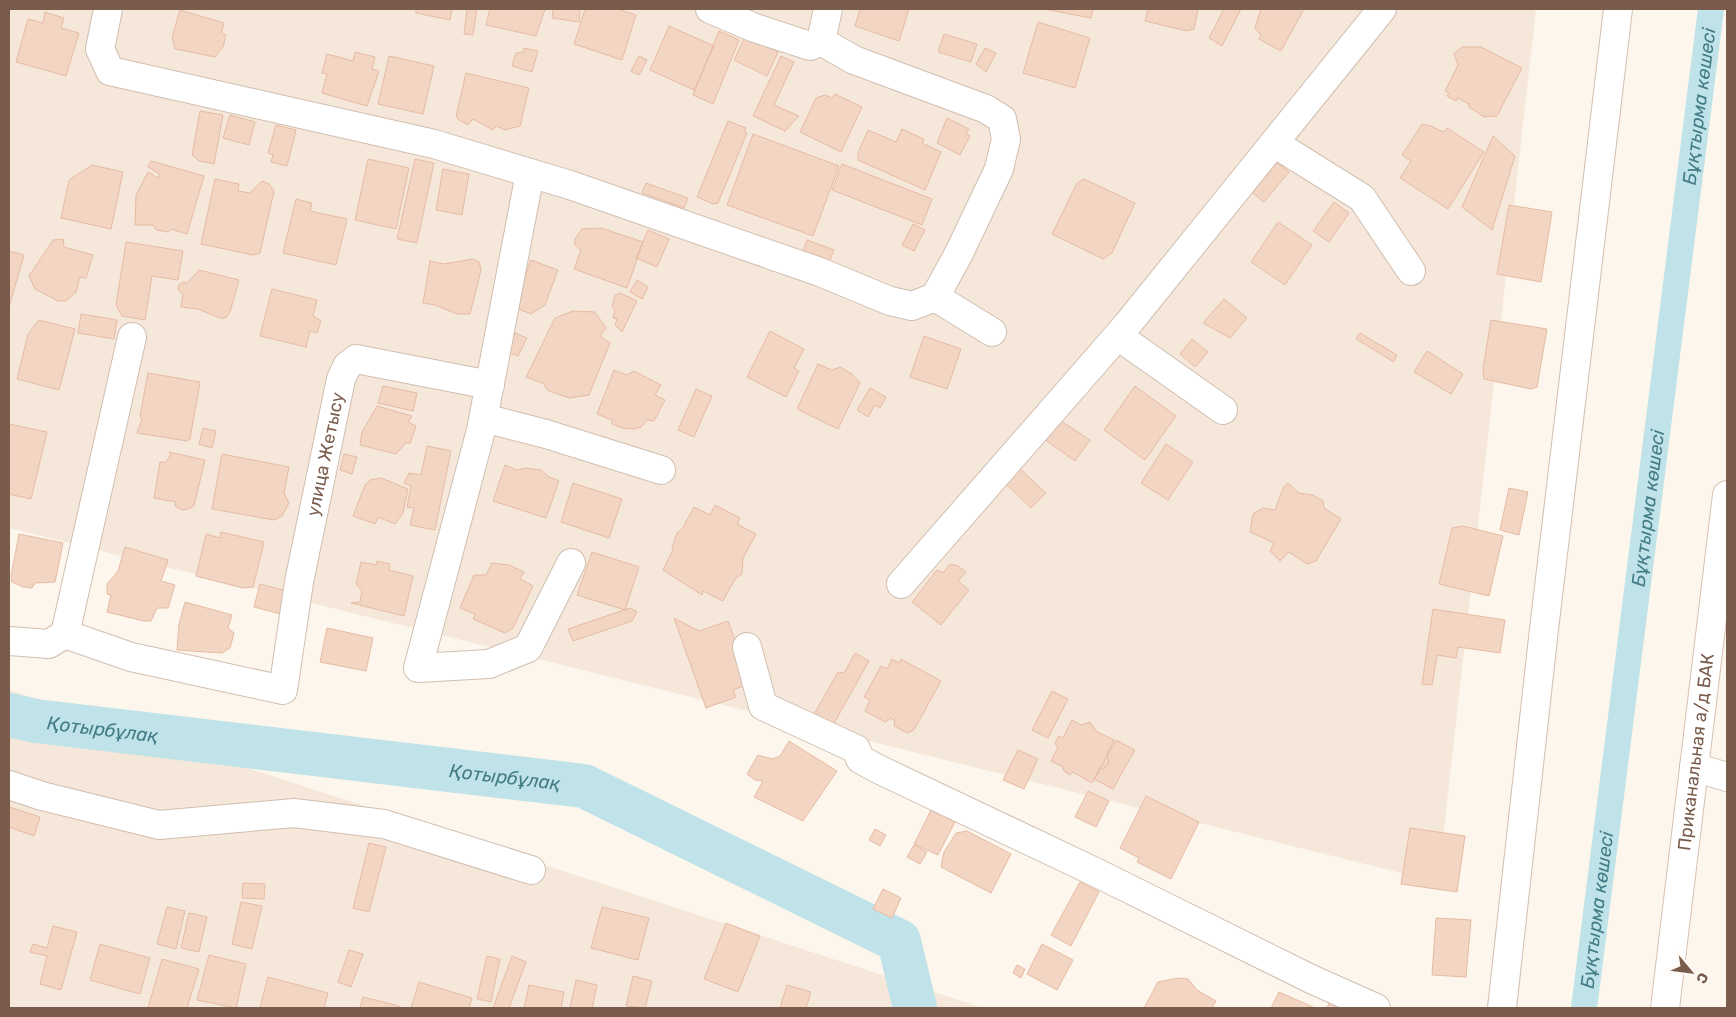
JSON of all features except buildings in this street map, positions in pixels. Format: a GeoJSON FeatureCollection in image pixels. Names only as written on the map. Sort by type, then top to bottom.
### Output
{"type":"FeatureCollection","features":[{"type":"Feature","properties":{"kind":"street"},"geometry":{"type":"LineString","coordinates":[[108,9],[100,49],[110,71],[434,144],[530,173],[820,272],[890,301],[912,306],[934,297],[959,253],[999,169],[1006,139],[1002,119],[986,109],[854,60],[821,40]]}},
{"type":"Feature","properties":{"kind":"street"},"geometry":{"type":"LineString","coordinates":[[710,9],[755,28],[810,46],[821,40],[828,9]]}},
{"type":"Feature","properties":{"kind":"street"},"geometry":{"type":"LineString","coordinates":[[901,584],[1118,336],[1382,9]]}},
{"type":"Feature","properties":{"kind":"street"},"geometry":{"type":"LineString","coordinates":[[1502,1008],[1544,629],[1618,9]]}},
{"type":"Feature","properties":{"kind":"street"},"geometry":{"type":"LineString","coordinates":[[1274,143],[1362,198],[1411,271]]}},
{"type":"Feature","properties":{"kind":"street"},"geometry":{"type":"LineString","coordinates":[[530,173],[484,418],[418,668],[489,664],[528,648],[571,563]]}},
{"type":"Feature","properties":{"kind":"street"},"geometry":{"type":"LineString","coordinates":[[934,297],[992,332]]}},
{"type":"Feature","properties":{"kind":"street"},"geometry":{"type":"LineString","coordinates":[[1118,336],[1223,410]]}},
{"type":"Feature","properties":{"kind":"street"},"geometry":{"type":"LineString","coordinates":[[9,641],[49,644],[65,634],[132,337]]}},
{"type":"Feature","properties":{"kind":"street","name":"улица Жетысу"},"geometry":{"type":"LineString","coordinates":[[65,634],[131,657],[283,690],[299,582],[341,379],[347,366],[356,359],[490,385]]}},
{"type":"Feature","properties":{"kind":"street"},"geometry":{"type":"LineString","coordinates":[[484,418],[546,434],[661,470]]}},
{"type":"Feature","properties":{"kind":"street","name":"Приканальная а/д БАК"},"geometry":{"type":"LineString","coordinates":[[1665,1008],[1727,495]]}},
{"type":"Feature","properties":{"kind":"street"},"geometry":{"type":"LineString","coordinates":[[747,647],[763,706],[856,749],[860,759],[876,768],[1093,871],[1311,979],[1376,1008]]}},
{"type":"Feature","properties":{"kind":"street"},"geometry":{"type":"LineString","coordinates":[[1694,767],[1727,777]]}},
{"type":"Feature","properties":{"kind":"street"},"geometry":{"type":"LineString","coordinates":[[9,785],[42,796],[159,825],[294,813],[384,824],[531,870]]}},
{"type":"Feature","properties":{"kind":"shaded area"},"geometry":{"type":"Polygon","coordinates":[[[9,9],[1536,9],[1438,882],[9,528],[9,9]]]}},
{"type":"Feature","properties":{"kind":"shaded area"},"geometry":{"type":"Polygon","coordinates":[[[9,690],[983,1008],[9,1008],[9,690]]]}},
{"type":"Feature","properties":{"kind":"waterway","name":"Бұқтырма көшесі"},"geometry":{"type":"LineString","coordinates":[[1584,1008],[1711,9]]}},
{"type":"Feature","properties":{"kind":"waterway","name":"Қотырбұлақ"},"geometry":{"type":"LineString","coordinates":[[9,715],[36,721],[584,786],[899,941],[915,1008]]}}]}
